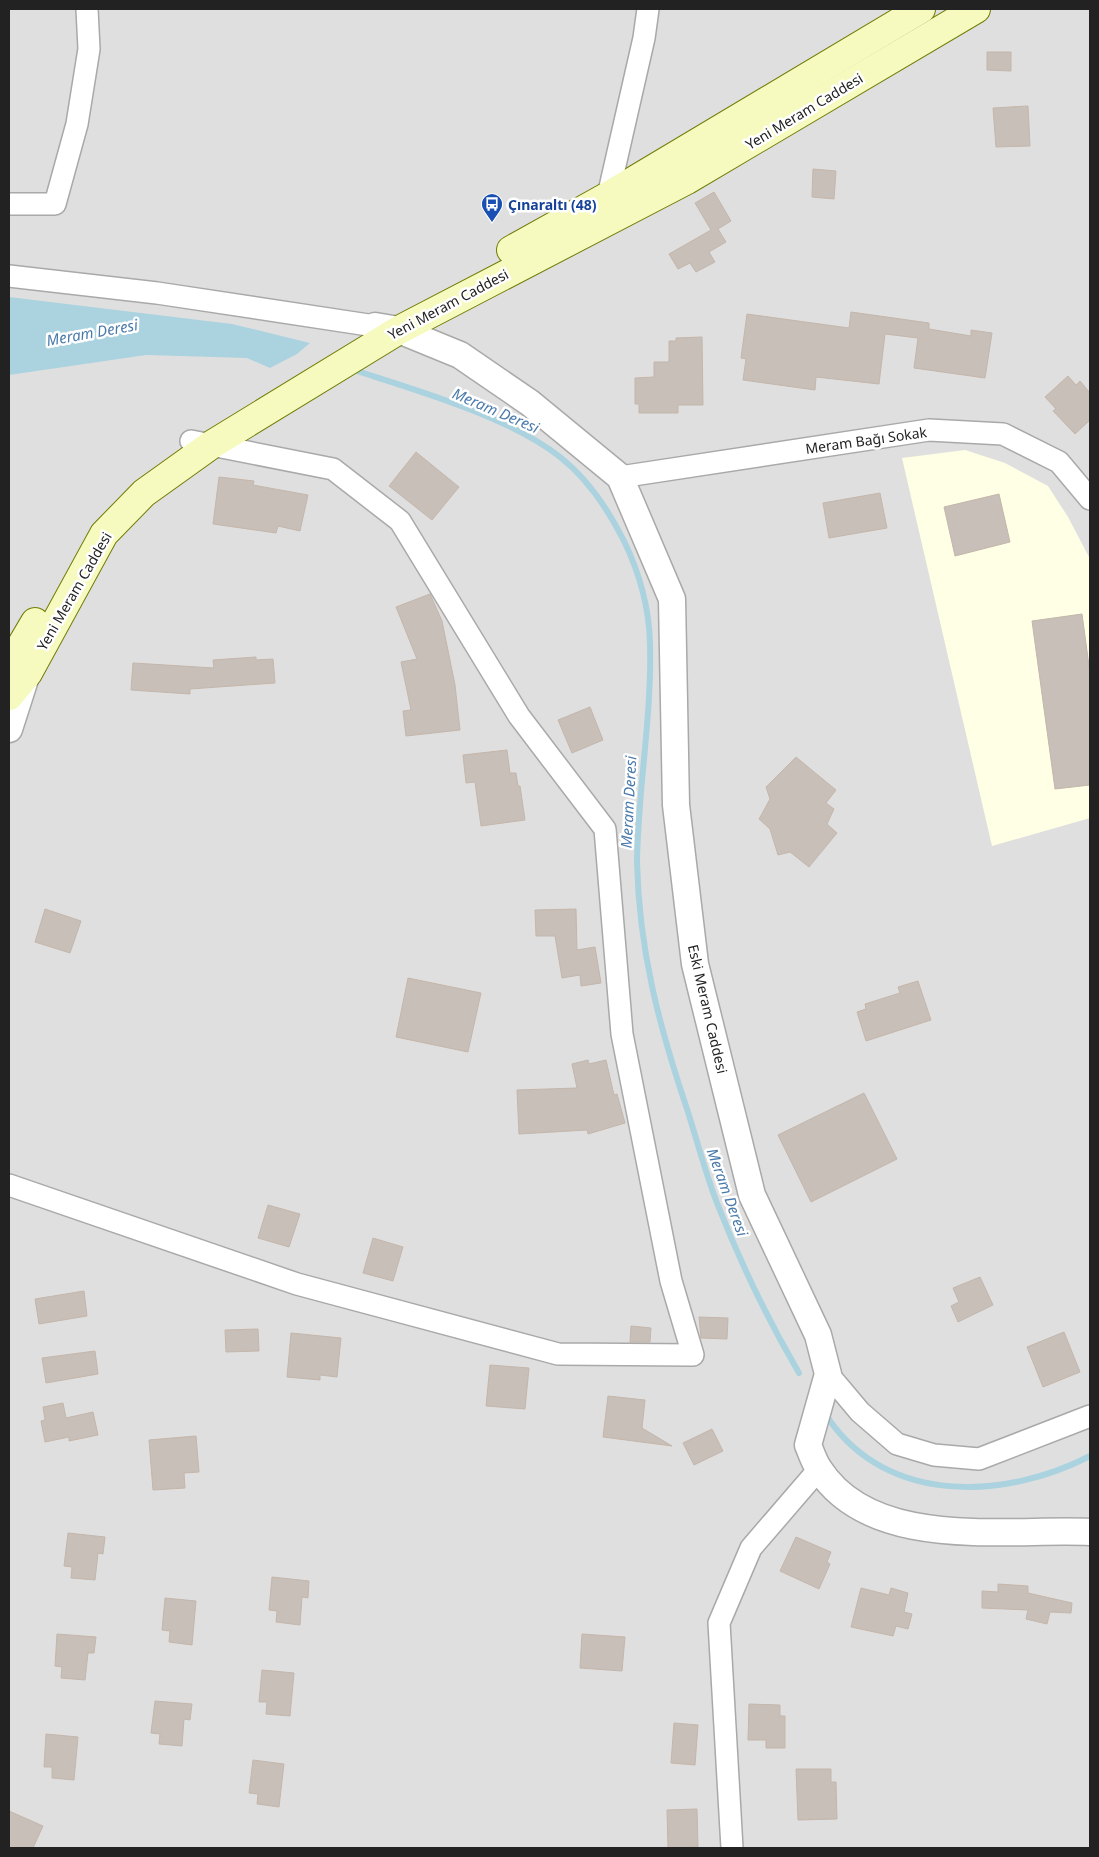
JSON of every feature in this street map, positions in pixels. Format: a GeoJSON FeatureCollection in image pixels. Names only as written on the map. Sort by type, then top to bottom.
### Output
{"type":"FeatureCollection","features":[{"type":"Feature","properties":{"kind":"main road","name":"Yeni Meram Caddesi"},"geometry":{"type":"LineString","coordinates":[[387,328],[920,9]]}},
{"type":"Feature","properties":{"kind":"main road","name":"Yeni Meram Caddesi"},"geometry":{"type":"LineString","coordinates":[[9,696],[18,669],[90,529],[119,498],[201,443],[258,397],[387,328],[687,180],[976,9]]}},
{"type":"Feature","properties":{"kind":"street"},"geometry":{"type":"LineString","coordinates":[[9,204],[55,204],[77,124],[88,58],[87,9]]}},
{"type":"Feature","properties":{"kind":"street"},"geometry":{"type":"LineString","coordinates":[[608,196],[644,38],[648,9]]}},
{"type":"Feature","properties":{"kind":"street"},"geometry":{"type":"LineString","coordinates":[[9,276],[157,293],[387,328]]}},
{"type":"Feature","properties":{"kind":"street","name":"Eski Meram Caddesi"},"geometry":{"type":"LineString","coordinates":[[387,328],[460,355],[530,403],[620,477],[672,599],[676,805],[695,964],[752,1195],[818,1335],[828,1374]]}},
{"type":"Feature","properties":{"kind":"street","name":"Meram Bağı Sokak"},"geometry":{"type":"LineString","coordinates":[[620,477],[929,430],[1003,434],[1059,462],[1090,499]]}},
{"type":"Feature","properties":{"kind":"street"},"geometry":{"type":"LineString","coordinates":[[9,1185],[297,1284],[558,1354],[693,1355],[671,1282],[622,1034],[605,829],[519,716],[400,521],[333,469],[201,443]]}},
{"type":"Feature","properties":{"kind":"street"},"geometry":{"type":"LineString","coordinates":[[9,729],[18,669]]}},
{"type":"Feature","properties":{"kind":"street"},"geometry":{"type":"LineString","coordinates":[[828,1374],[860,1412],[897,1444],[934,1455],[979,1459],[1090,1416]]}},
{"type":"Feature","properties":{"kind":"street"},"geometry":{"type":"LineString","coordinates":[[828,1374],[808,1445],[819,1469],[835,1488],[852,1503],[885,1520],[965,1533],[1050,1530],[1090,1532]]}},
{"type":"Feature","properties":{"kind":"street"},"geometry":{"type":"LineString","coordinates":[[732,1848],[719,1623],[751,1548],[819,1469]]}},
{"type":"Feature","properties":{"kind":"shaded area"},"geometry":{"type":"Polygon","coordinates":[[[9,9],[1090,9],[1090,1848],[9,1848],[9,9]]]}},
{"type":"Feature","properties":{"kind":"shaded area"},"geometry":{"type":"Polygon","coordinates":[[[965,450],[1005,463],[1048,486],[1068,517],[1090,559],[1090,818],[992,846],[902,458],[965,450]]]}},
{"type":"Feature","properties":{"kind":"water"},"geometry":{"type":"Polygon","coordinates":[[[9,297],[232,324],[310,343],[297,354],[270,368],[247,358],[146,355],[9,375],[9,297]]]}},
{"type":"Feature","properties":{"kind":"building"},"geometry":{"type":"Polygon","coordinates":[[[987,52],[1011,52],[1011,71],[987,70],[987,52]]]}},
{"type":"Feature","properties":{"kind":"building"},"geometry":{"type":"Polygon","coordinates":[[[1028,106],[1030,146],[996,147],[993,108],[1028,106]]]}},
{"type":"Feature","properties":{"kind":"building"},"geometry":{"type":"Polygon","coordinates":[[[813,169],[836,171],[834,199],[812,197],[813,169]]]}},
{"type":"Feature","properties":{"kind":"building"},"geometry":{"type":"Polygon","coordinates":[[[714,192],[731,221],[718,229],[726,242],[709,252],[715,262],[696,272],[690,263],[678,269],[669,254],[711,230],[695,203],[714,192]]]}},
{"type":"Feature","properties":{"kind":"building"},"geometry":{"type":"Polygon","coordinates":[[[851,312],[929,323],[929,329],[971,336],[971,330],[992,333],[985,378],[914,368],[918,338],[885,334],[879,384],[816,377],[815,390],[743,380],[746,359],[741,358],[747,314],[849,328],[851,312]]]}},
{"type":"Feature","properties":{"kind":"building"},"geometry":{"type":"Polygon","coordinates":[[[702,337],[703,405],[678,405],[678,413],[639,413],[639,404],[635,404],[635,378],[654,377],[654,362],[669,362],[669,341],[676,341],[676,338],[702,337]]]}},
{"type":"Feature","properties":{"kind":"building"},"geometry":{"type":"Polygon","coordinates":[[[1068,376],[1076,385],[1080,381],[1090,393],[1090,420],[1075,434],[1053,411],[1056,409],[1045,397],[1068,376]]]}},
{"type":"Feature","properties":{"kind":"building"},"geometry":{"type":"Polygon","coordinates":[[[416,452],[459,487],[432,520],[389,486],[416,452]]]}},
{"type":"Feature","properties":{"kind":"building"},"geometry":{"type":"Polygon","coordinates":[[[219,477],[254,481],[253,485],[308,495],[300,531],[278,526],[276,533],[213,524],[219,477]]]}},
{"type":"Feature","properties":{"kind":"building"},"geometry":{"type":"Polygon","coordinates":[[[880,493],[887,528],[829,538],[823,503],[880,493]]]}},
{"type":"Feature","properties":{"kind":"building"},"geometry":{"type":"Polygon","coordinates":[[[999,494],[1010,542],[955,556],[944,507],[999,494]]]}},
{"type":"Feature","properties":{"kind":"building"},"geometry":{"type":"Polygon","coordinates":[[[430,594],[442,621],[455,685],[460,730],[406,736],[403,711],[411,710],[401,662],[417,659],[396,607],[430,594]]]}},
{"type":"Feature","properties":{"kind":"building"},"geometry":{"type":"Polygon","coordinates":[[[1082,614],[1090,673],[1090,785],[1055,789],[1032,621],[1082,614]]]}},
{"type":"Feature","properties":{"kind":"building"},"geometry":{"type":"Polygon","coordinates":[[[256,657],[256,660],[273,659],[275,683],[190,689],[190,694],[131,690],[133,663],[214,668],[213,660],[256,657]]]}},
{"type":"Feature","properties":{"kind":"building"},"geometry":{"type":"Polygon","coordinates":[[[590,707],[603,740],[572,753],[558,720],[590,707]]]}},
{"type":"Feature","properties":{"kind":"building"},"geometry":{"type":"Polygon","coordinates":[[[507,750],[510,773],[516,773],[518,786],[520,786],[525,820],[481,826],[475,782],[466,783],[463,755],[507,750]]]}},
{"type":"Feature","properties":{"kind":"building"},"geometry":{"type":"Polygon","coordinates":[[[796,757],[836,790],[826,803],[834,809],[827,824],[837,833],[809,867],[790,852],[778,855],[770,829],[759,819],[770,799],[766,787],[796,757]]]}},
{"type":"Feature","properties":{"kind":"building"},"geometry":{"type":"Polygon","coordinates":[[[45,909],[81,921],[70,953],[35,942],[45,909]]]}},
{"type":"Feature","properties":{"kind":"building"},"geometry":{"type":"Polygon","coordinates":[[[576,909],[577,950],[595,947],[601,983],[581,986],[580,975],[562,978],[555,936],[536,936],[535,910],[576,909]]]}},
{"type":"Feature","properties":{"kind":"building"},"geometry":{"type":"Polygon","coordinates":[[[408,978],[481,993],[468,1052],[396,1037],[408,978]]]}},
{"type":"Feature","properties":{"kind":"building"},"geometry":{"type":"Polygon","coordinates":[[[918,981],[931,1020],[866,1041],[857,1012],[866,1009],[865,1004],[900,993],[898,987],[918,981]]]}},
{"type":"Feature","properties":{"kind":"building"},"geometry":{"type":"Polygon","coordinates":[[[588,1060],[589,1064],[606,1060],[614,1095],[617,1094],[625,1123],[588,1134],[587,1130],[519,1134],[517,1090],[577,1088],[572,1064],[588,1060]]]}},
{"type":"Feature","properties":{"kind":"building"},"geometry":{"type":"Polygon","coordinates":[[[864,1093],[897,1159],[811,1202],[778,1135],[864,1093]]]}},
{"type":"Feature","properties":{"kind":"building"},"geometry":{"type":"Polygon","coordinates":[[[268,1205],[300,1214],[289,1247],[258,1238],[268,1205]]]}},
{"type":"Feature","properties":{"kind":"building"},"geometry":{"type":"Polygon","coordinates":[[[373,1238],[403,1247],[393,1281],[363,1273],[373,1238]]]}},
{"type":"Feature","properties":{"kind":"building"},"geometry":{"type":"Polygon","coordinates":[[[980,1277],[993,1305],[958,1322],[951,1306],[959,1302],[953,1288],[980,1277]]]}},
{"type":"Feature","properties":{"kind":"building"},"geometry":{"type":"Polygon","coordinates":[[[84,1291],[87,1316],[39,1324],[35,1299],[84,1291]]]}},
{"type":"Feature","properties":{"kind":"building"},"geometry":{"type":"Polygon","coordinates":[[[699,1317],[728,1318],[727,1339],[701,1338],[699,1317]]]}},
{"type":"Feature","properties":{"kind":"building"},"geometry":{"type":"Polygon","coordinates":[[[631,1326],[651,1328],[650,1342],[630,1342],[631,1326]]]}},
{"type":"Feature","properties":{"kind":"building"},"geometry":{"type":"Polygon","coordinates":[[[258,1329],[259,1351],[226,1352],[225,1330],[258,1329]]]}},
{"type":"Feature","properties":{"kind":"building"},"geometry":{"type":"Polygon","coordinates":[[[1064,1332],[1080,1372],[1043,1387],[1027,1347],[1064,1332]]]}},
{"type":"Feature","properties":{"kind":"building"},"geometry":{"type":"Polygon","coordinates":[[[291,1333],[341,1338],[337,1377],[320,1375],[320,1380],[287,1377],[291,1333]]]}},
{"type":"Feature","properties":{"kind":"building"},"geometry":{"type":"Polygon","coordinates":[[[95,1351],[98,1374],[46,1383],[42,1358],[95,1351]]]}},
{"type":"Feature","properties":{"kind":"building"},"geometry":{"type":"Polygon","coordinates":[[[490,1365],[529,1368],[525,1409],[486,1406],[490,1365]]]}},
{"type":"Feature","properties":{"kind":"building"},"geometry":{"type":"Polygon","coordinates":[[[608,1396],[645,1400],[642,1428],[672,1446],[603,1437],[608,1396]]]}},
{"type":"Feature","properties":{"kind":"building"},"geometry":{"type":"Polygon","coordinates":[[[63,1403],[66,1418],[93,1412],[98,1435],[69,1441],[69,1437],[45,1442],[41,1421],[45,1420],[43,1407],[63,1403]]]}},
{"type":"Feature","properties":{"kind":"building"},"geometry":{"type":"Polygon","coordinates":[[[712,1429],[723,1451],[694,1465],[683,1443],[712,1429]]]}},
{"type":"Feature","properties":{"kind":"building"},"geometry":{"type":"Polygon","coordinates":[[[196,1436],[199,1472],[184,1473],[185,1488],[153,1490],[149,1440],[196,1436]]]}},
{"type":"Feature","properties":{"kind":"building"},"geometry":{"type":"Polygon","coordinates":[[[68,1533],[105,1537],[103,1554],[98,1553],[95,1580],[71,1578],[72,1567],[64,1566],[68,1533]]]}},
{"type":"Feature","properties":{"kind":"building"},"geometry":{"type":"Polygon","coordinates":[[[796,1537],[831,1552],[827,1562],[830,1564],[819,1589],[780,1571],[796,1537]]]}},
{"type":"Feature","properties":{"kind":"building"},"geometry":{"type":"Polygon","coordinates":[[[272,1577],[309,1581],[308,1598],[302,1597],[300,1625],[276,1622],[277,1611],[269,1610],[272,1577]]]}},
{"type":"Feature","properties":{"kind":"building"},"geometry":{"type":"Polygon","coordinates":[[[998,1584],[1028,1586],[1028,1593],[1072,1603],[1071,1613],[1050,1612],[1047,1624],[1026,1619],[1028,1610],[982,1608],[982,1591],[998,1592],[998,1584]]]}},
{"type":"Feature","properties":{"kind":"building"},"geometry":{"type":"Polygon","coordinates":[[[861,1588],[889,1595],[891,1588],[908,1593],[904,1612],[912,1614],[908,1629],[896,1626],[893,1636],[851,1627],[861,1588]]]}},
{"type":"Feature","properties":{"kind":"building"},"geometry":{"type":"Polygon","coordinates":[[[165,1598],[196,1601],[192,1645],[169,1642],[170,1631],[162,1630],[165,1598]]]}},
{"type":"Feature","properties":{"kind":"building"},"geometry":{"type":"Polygon","coordinates":[[[57,1634],[96,1637],[94,1653],[88,1653],[85,1680],[61,1678],[62,1667],[55,1666],[57,1634]]]}},
{"type":"Feature","properties":{"kind":"building"},"geometry":{"type":"Polygon","coordinates":[[[582,1634],[625,1637],[622,1671],[580,1668],[582,1634]]]}},
{"type":"Feature","properties":{"kind":"building"},"geometry":{"type":"Polygon","coordinates":[[[262,1670],[294,1673],[290,1716],[266,1714],[267,1702],[259,1702],[262,1670]]]}},
{"type":"Feature","properties":{"kind":"building"},"geometry":{"type":"Polygon","coordinates":[[[155,1701],[192,1704],[190,1720],[184,1719],[182,1746],[159,1744],[160,1734],[151,1733],[155,1701]]]}},
{"type":"Feature","properties":{"kind":"building"},"geometry":{"type":"Polygon","coordinates":[[[749,1704],[780,1705],[780,1716],[785,1716],[785,1748],[766,1748],[766,1740],[748,1740],[749,1704]]]}},
{"type":"Feature","properties":{"kind":"building"},"geometry":{"type":"Polygon","coordinates":[[[674,1723],[698,1725],[695,1765],[671,1763],[674,1723]]]}},
{"type":"Feature","properties":{"kind":"building"},"geometry":{"type":"Polygon","coordinates":[[[46,1734],[78,1737],[74,1780],[52,1778],[52,1767],[44,1767],[46,1734]]]}},
{"type":"Feature","properties":{"kind":"building"},"geometry":{"type":"Polygon","coordinates":[[[253,1760],[284,1764],[279,1807],[257,1804],[258,1794],[249,1793],[253,1760]]]}},
{"type":"Feature","properties":{"kind":"building"},"geometry":{"type":"Polygon","coordinates":[[[796,1769],[831,1769],[831,1782],[836,1782],[837,1819],[798,1820],[796,1769]]]}},
{"type":"Feature","properties":{"kind":"building"},"geometry":{"type":"Polygon","coordinates":[[[697,1809],[698,1847],[668,1848],[667,1810],[697,1809]]]}},
{"type":"Feature","properties":{"kind":"building"},"geometry":{"type":"Polygon","coordinates":[[[9,1811],[43,1826],[33,1848],[9,1848],[9,1811]]]}},
{"type":"Feature","properties":{"kind":"waterway","name":"Meram Deresi"},"geometry":{"type":"LineString","coordinates":[[351,369],[432,395],[488,417],[539,442],[580,475],[611,517],[624,541],[639,577],[648,616],[650,643],[649,698],[637,862],[642,926],[652,987],[668,1048],[717,1203],[755,1290],[799,1373]]}},
{"type":"Feature","properties":{"kind":"waterway","name":"Meram Deresi"},"geometry":{"type":"LineString","coordinates":[[828,1418],[853,1446],[882,1467],[914,1480],[949,1486],[985,1486],[1022,1481],[1057,1471],[1090,1456]]}},
{"type":"Feature","properties":{"kind":"place","name":"Çınaraltı (48)"},"geometry":{"type":"Point","coordinates":[492,223]}}]}
